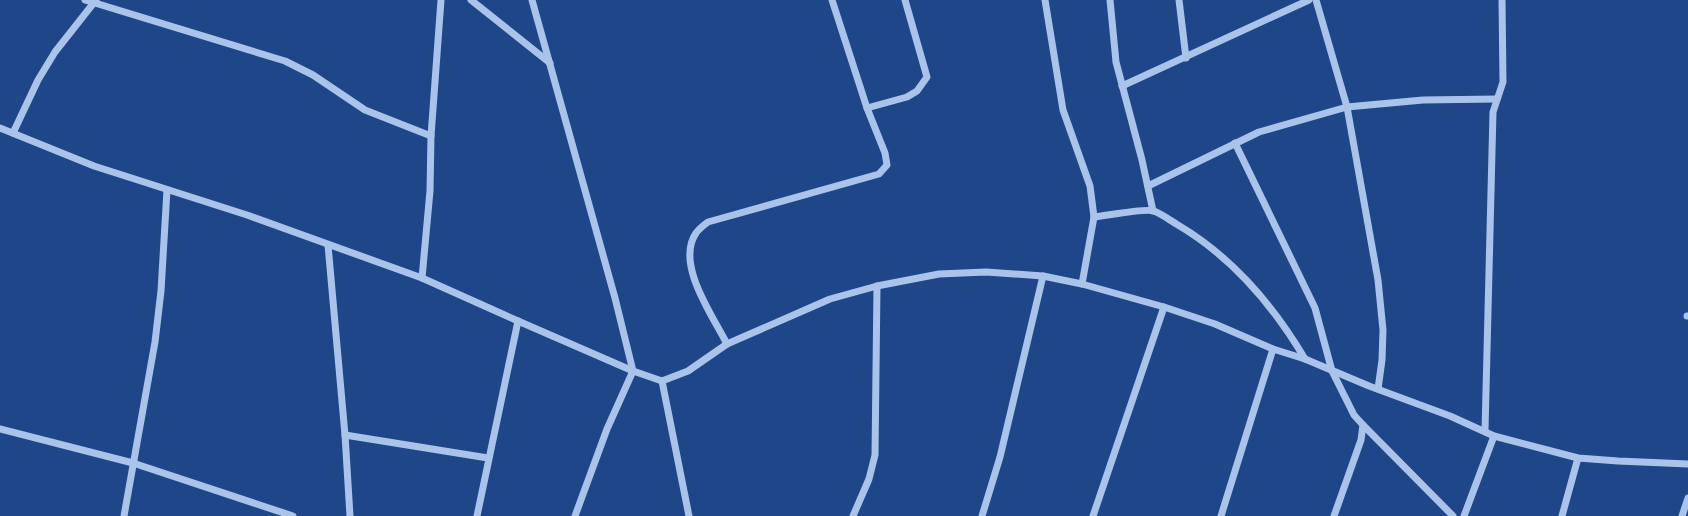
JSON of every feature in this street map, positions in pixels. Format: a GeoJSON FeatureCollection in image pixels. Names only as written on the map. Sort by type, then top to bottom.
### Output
{"type":"FeatureCollection","features":[{"type":"Feature","properties":{"kind":"street"},"geometry":{"type":"LineString","coordinates":[[85,0],[95,1],[285,61],[313,75],[364,110],[431,136]]}},
{"type":"Feature","properties":{"kind":"street"},"geometry":{"type":"LineString","coordinates":[[422,278],[430,191],[431,136],[441,0]]}},
{"type":"Feature","properties":{"kind":"street"},"geometry":{"type":"LineString","coordinates":[[471,0],[550,63]]}},
{"type":"Feature","properties":{"kind":"street"},"geometry":{"type":"LineString","coordinates":[[532,0],[615,298],[633,371],[607,429],[575,516]]}},
{"type":"Feature","properties":{"kind":"street"},"geometry":{"type":"LineString","coordinates":[[727,344],[693,278],[690,262],[690,246],[696,232],[708,222],[879,174],[887,165],[885,153],[867,108],[832,0]]}},
{"type":"Feature","properties":{"kind":"street"},"geometry":{"type":"LineString","coordinates":[[867,108],[907,97],[917,92],[927,76],[905,0]]}},
{"type":"Feature","properties":{"kind":"street"},"geometry":{"type":"LineString","coordinates":[[1045,0],[1063,110],[1090,186],[1094,217],[1082,284]]}},
{"type":"Feature","properties":{"kind":"street"},"geometry":{"type":"LineString","coordinates":[[1110,0],[1112,42],[1153,211]]}},
{"type":"Feature","properties":{"kind":"street"},"geometry":{"type":"LineString","coordinates":[[1180,0],[1186,58]]}},
{"type":"Feature","properties":{"kind":"street"},"geometry":{"type":"LineString","coordinates":[[1122,86],[1186,58],[1309,0]]}},
{"type":"Feature","properties":{"kind":"street"},"geometry":{"type":"LineString","coordinates":[[1316,0],[1347,107],[1378,280],[1383,330],[1382,360],[1378,389]]}},
{"type":"Feature","properties":{"kind":"street"},"geometry":{"type":"LineString","coordinates":[[1485,431],[1493,112],[1503,82],[1502,0]]}},
{"type":"Feature","properties":{"kind":"street"},"geometry":{"type":"LineString","coordinates":[[13,133],[38,80],[54,52],[95,1]]}},
{"type":"Feature","properties":{"kind":"street"},"geometry":{"type":"LineString","coordinates":[[1148,186],[1259,132],[1347,107],[1422,100],[1497,99]]}},
{"type":"Feature","properties":{"kind":"street"},"geometry":{"type":"LineString","coordinates":[[0,128],[94,166],[247,215],[328,246],[422,278],[633,371],[662,381],[688,372],[727,344],[830,299],[877,286],[939,274],[986,272],[1043,276],[1082,284],[1164,307],[1215,324],[1273,349],[1304,359],[1485,431],[1494,436],[1578,458],[1618,462],[1688,464]]}},
{"type":"Feature","properties":{"kind":"street"},"geometry":{"type":"LineString","coordinates":[[1235,143],[1315,308],[1332,371],[1354,415],[1453,516]]}},
{"type":"Feature","properties":{"kind":"street"},"geometry":{"type":"LineString","coordinates":[[124,516],[155,342],[161,291],[167,190]]}},
{"type":"Feature","properties":{"kind":"street"},"geometry":{"type":"LineString","coordinates":[[1094,217],[1153,211],[1201,238],[1237,270],[1278,316],[1304,359]]}},
{"type":"Feature","properties":{"kind":"street"},"geometry":{"type":"LineString","coordinates":[[328,246],[345,435],[350,516]]}},
{"type":"Feature","properties":{"kind":"street"},"geometry":{"type":"LineString","coordinates":[[982,516],[1000,456],[1043,276]]}},
{"type":"Feature","properties":{"kind":"street"},"geometry":{"type":"LineString","coordinates":[[853,516],[869,479],[875,455],[877,286]]}},
{"type":"Feature","properties":{"kind":"street"},"geometry":{"type":"LineString","coordinates":[[1093,516],[1164,307]]}},
{"type":"Feature","properties":{"kind":"street"},"geometry":{"type":"LineString","coordinates":[[476,516],[518,321]]}},
{"type":"Feature","properties":{"kind":"street"},"geometry":{"type":"LineString","coordinates":[[1220,516],[1273,349]]}},
{"type":"Feature","properties":{"kind":"street"},"geometry":{"type":"LineString","coordinates":[[662,381],[689,516]]}},
{"type":"Feature","properties":{"kind":"street"},"geometry":{"type":"LineString","coordinates":[[1334,516],[1361,440],[1363,425]]}},
{"type":"Feature","properties":{"kind":"street"},"geometry":{"type":"LineString","coordinates":[[0,429],[133,463],[293,516]]}},
{"type":"Feature","properties":{"kind":"street"},"geometry":{"type":"LineString","coordinates":[[345,435],[488,458]]}},
{"type":"Feature","properties":{"kind":"street"},"geometry":{"type":"LineString","coordinates":[[1464,516],[1494,436]]}},
{"type":"Feature","properties":{"kind":"street"},"geometry":{"type":"LineString","coordinates":[[1562,516],[1578,458]]}},
{"type":"Feature","properties":{"kind":"street"},"geometry":{"type":"LineString","coordinates":[[1682,516],[1688,498]]}}]}
